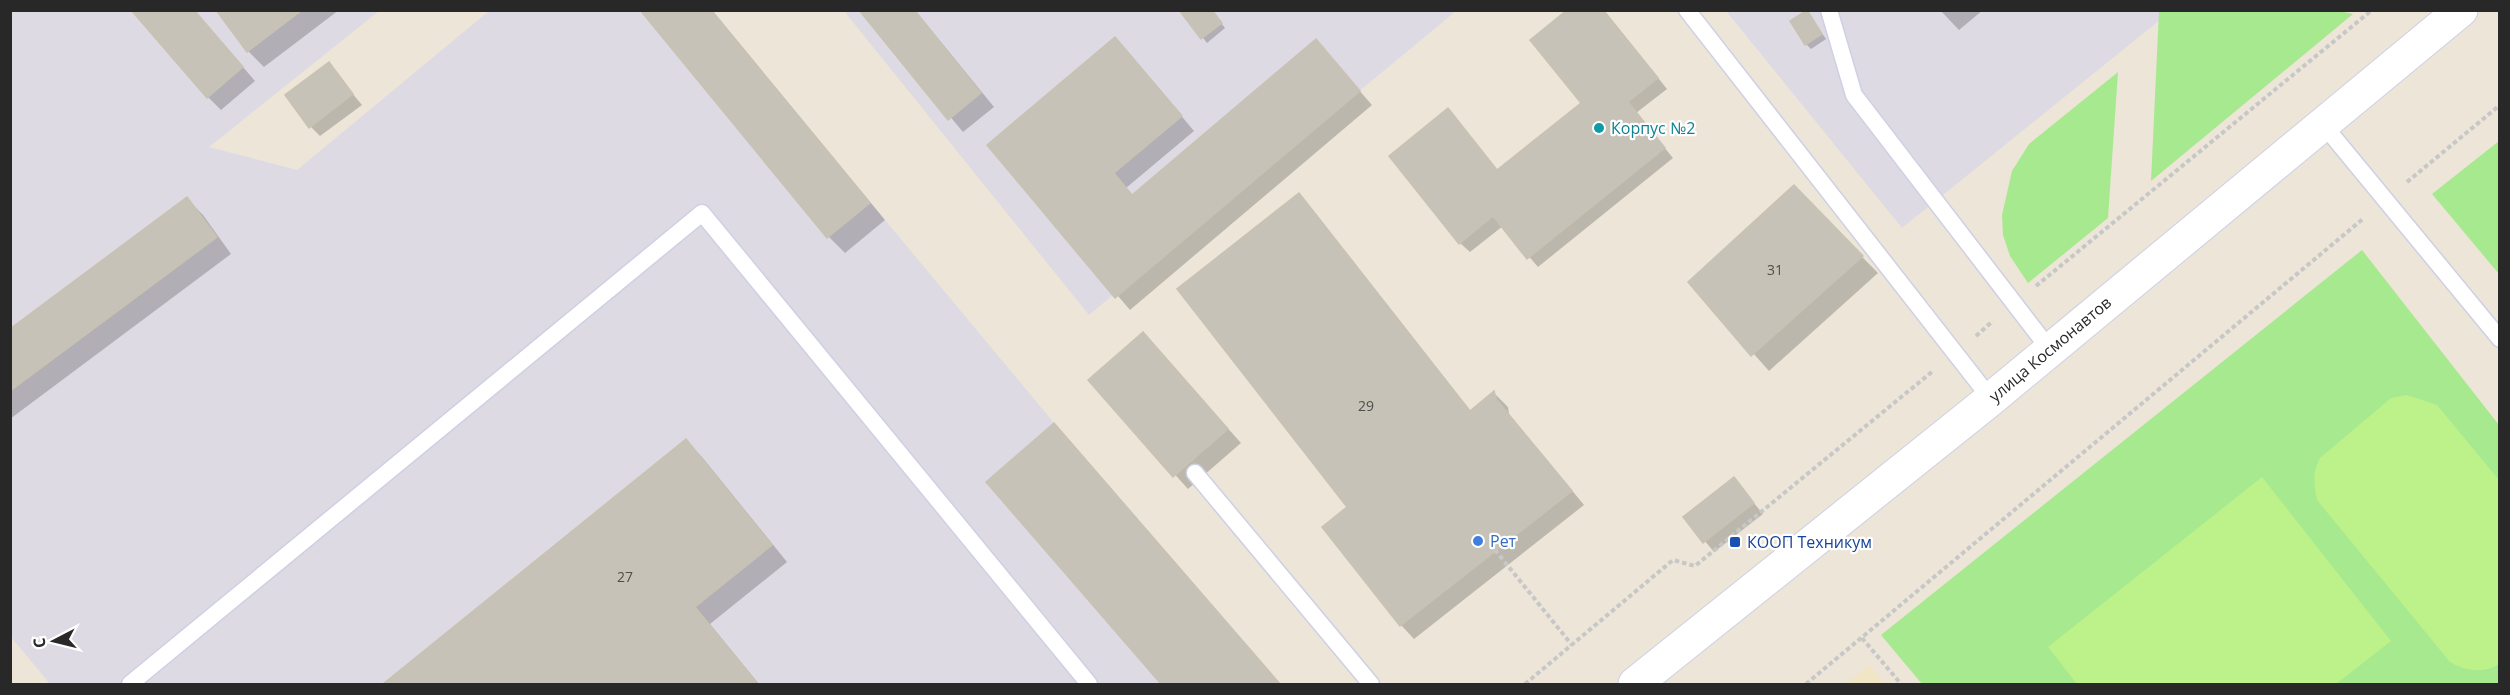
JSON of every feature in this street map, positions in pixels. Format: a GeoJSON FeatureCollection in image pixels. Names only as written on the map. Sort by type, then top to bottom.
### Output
{"type":"FeatureCollection","features":[{"type":"Feature","properties":{"kind":"main road","name":"улица Космонавтов"},"geometry":{"type":"LineString","coordinates":[[1635,684],[1991,399],[2461,10]]}},
{"type":"Feature","properties":{"kind":"lane"},"geometry":{"type":"LineString","coordinates":[[1687,10],[1991,399]]}},
{"type":"Feature","properties":{"kind":"lane"},"geometry":{"type":"LineString","coordinates":[[1830,10],[1854,95],[2050,350]]}},
{"type":"Feature","properties":{"kind":"lane"},"geometry":{"type":"LineString","coordinates":[[2322,123],[2499,339]]}},
{"type":"Feature","properties":{"kind":"lane"},"geometry":{"type":"LineString","coordinates":[[130,684],[702,213],[1089,684]]}},
{"type":"Feature","properties":{"kind":"lane"},"geometry":{"type":"LineString","coordinates":[[1195,473],[1371,684]]}},
{"type":"Feature","properties":{"kind":"path"},"geometry":{"type":"LineString","coordinates":[[1806,684],[2499,105]]}},
{"type":"Feature","properties":{"kind":"path"},"geometry":{"type":"LineString","coordinates":[[1495,550],[1572,645]]}},
{"type":"Feature","properties":{"kind":"path"},"geometry":{"type":"LineString","coordinates":[[1862,638],[1901,684]]}},
{"type":"Feature","properties":{"kind":"shaded area"},"geometry":{"type":"Polygon","coordinates":[[[10,11],[379,11],[209,147],[297,170],[489,11],[711,11],[1054,423],[1280,684],[50,684],[11,637],[10,11]]]}},
{"type":"Feature","properties":{"kind":"shaded area"},"geometry":{"type":"Polygon","coordinates":[[[844,11],[1456,11],[1089,315],[844,11]]]}},
{"type":"Feature","properties":{"kind":"shaded area"},"geometry":{"type":"Polygon","coordinates":[[[1726,11],[2171,11],[1902,228],[1726,11]]]}},
{"type":"Feature","properties":{"kind":"shaded area"},"geometry":{"type":"Polygon","coordinates":[[[1870,665],[1885,684],[1846,684],[1870,665]]]}},
{"type":"Feature","properties":{"kind":"green space"},"geometry":{"type":"Polygon","coordinates":[[[2159,11],[2340,11],[2353,14],[2151,181],[2159,11]]]}},
{"type":"Feature","properties":{"kind":"green space"},"geometry":{"type":"Polygon","coordinates":[[[2118,72],[2108,218],[2028,283],[2010,256],[2003,235],[2002,215],[2012,171],[2029,144],[2118,72]]]}},
{"type":"Feature","properties":{"kind":"green space"},"geometry":{"type":"Polygon","coordinates":[[[2499,141],[2499,274],[2432,194],[2499,141]]]}},
{"type":"Feature","properties":{"kind":"green space"},"geometry":{"type":"Polygon","coordinates":[[[2362,250],[2499,425],[2499,684],[1922,684],[1881,635],[2362,250]]]}},
{"type":"Feature","properties":{"kind":"green space"},"geometry":{"type":"Polygon","coordinates":[[[2407,395],[2437,405],[2499,480],[2500,663],[2488,669],[2462,668],[2450,662],[2317,500],[2314,479],[2320,458],[2391,398],[2407,395]]]}},
{"type":"Feature","properties":{"kind":"green space"},"geometry":{"type":"Polygon","coordinates":[[[2262,477],[2391,641],[2336,684],[2077,684],[2048,647],[2262,477]]]}},
{"type":"Feature","properties":{"kind":"building"},"geometry":{"type":"Polygon","coordinates":[[[131,10],[194,10],[243,67],[207,98],[131,10]]]}},
{"type":"Feature","properties":{"kind":"building"},"geometry":{"type":"Polygon","coordinates":[[[216,10],[302,10],[247,52],[216,10]]]}},
{"type":"Feature","properties":{"kind":"building"},"geometry":{"type":"Polygon","coordinates":[[[640,10],[711,10],[870,203],[827,238],[640,10]]]}},
{"type":"Feature","properties":{"kind":"building"},"geometry":{"type":"Polygon","coordinates":[[[859,10],[914,10],[981,93],[948,120],[859,10]]]}},
{"type":"Feature","properties":{"kind":"building"},"geometry":{"type":"Polygon","coordinates":[[[1179,10],[1212,10],[1222,23],[1201,39],[1179,10]]]}},
{"type":"Feature","properties":{"kind":"building","name":"Корпус №2"},"geometry":{"type":"Polygon","coordinates":[[[1567,10],[1603,10],[1658,78],[1628,102],[1665,148],[1527,259],[1493,216],[1459,244],[1389,156],[1448,108],[1497,170],[1581,103],[1530,40],[1567,10]]]}},
{"type":"Feature","properties":{"kind":"building"},"geometry":{"type":"Polygon","coordinates":[[[1807,10],[1822,34],[1805,45],[1790,21],[1807,10]]]}},
{"type":"Feature","properties":{"kind":"building"},"geometry":{"type":"Polygon","coordinates":[[[1115,37],[1182,116],[1114,173],[1132,195],[1316,39],[1360,91],[1115,298],[987,145],[1115,37]]]}},
{"type":"Feature","properties":{"kind":"building"},"geometry":{"type":"Polygon","coordinates":[[[329,62],[353,94],[309,128],[285,95],[329,62]]]}},
{"type":"Feature","properties":{"kind":"building"},"geometry":{"type":"Polygon","coordinates":[[[1794,185],[1863,256],[1751,356],[1688,282],[1794,185]]]}},
{"type":"Feature","properties":{"kind":"building"},"geometry":{"type":"Polygon","coordinates":[[[1299,193],[1470,411],[1494,391],[1496,399],[1572,491],[1400,626],[1322,527],[1347,507],[1177,289],[1299,193]]]}},
{"type":"Feature","properties":{"kind":"building"},"geometry":{"type":"Polygon","coordinates":[[[187,197],[217,237],[10,391],[10,329],[187,197]]]}},
{"type":"Feature","properties":{"kind":"building"},"geometry":{"type":"Polygon","coordinates":[[[1143,332],[1228,429],[1173,477],[1088,380],[1143,332]]]}},
{"type":"Feature","properties":{"kind":"building"},"geometry":{"type":"Polygon","coordinates":[[[1054,423],[1280,684],[1161,684],[986,482],[1054,423]]]}},
{"type":"Feature","properties":{"kind":"building"},"geometry":{"type":"Polygon","coordinates":[[[686,439],[772,545],[695,607],[758,684],[383,684],[686,439]]]}},
{"type":"Feature","properties":{"kind":"building"},"geometry":{"type":"Polygon","coordinates":[[[1734,477],[1754,503],[1703,543],[1683,517],[1734,477]]]}},
{"type":"Feature","properties":{"kind":"place","name":"Корпус №2"},"geometry":{"type":"Point","coordinates":[1599,128]}},
{"type":"Feature","properties":{"kind":"place","name":"Рет"},"geometry":{"type":"Point","coordinates":[1478,541]}},
{"type":"Feature","properties":{"kind":"place","name":"КООП Техникум"},"geometry":{"type":"Point","coordinates":[1735,542]}}]}
